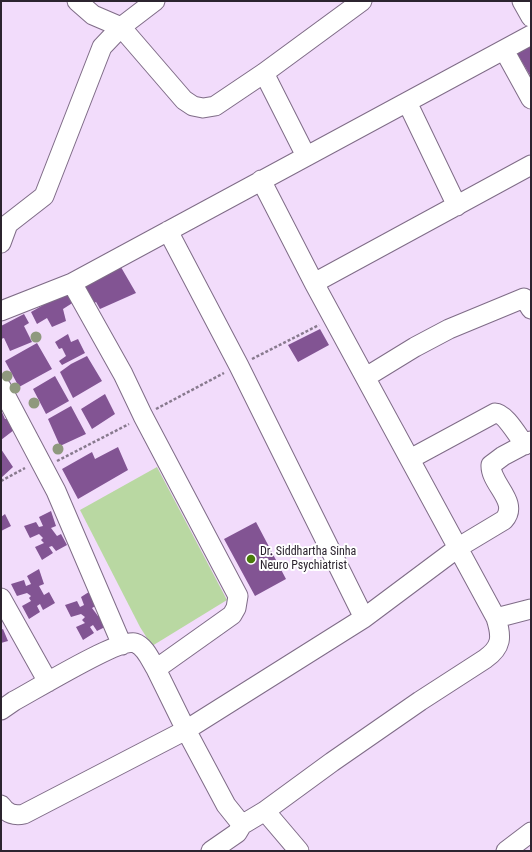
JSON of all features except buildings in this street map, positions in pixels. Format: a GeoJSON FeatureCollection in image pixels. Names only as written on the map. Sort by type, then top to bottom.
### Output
{"type":"FeatureCollection","features":[{"type":"Feature","properties":{"kind":"street"},"geometry":{"type":"LineString","coordinates":[[77,1],[93,15],[121,28],[184,100],[193,106],[203,108],[215,106],[264,73],[362,1]]}},
{"type":"Feature","properties":{"kind":"street"},"geometry":{"type":"LineString","coordinates":[[1,243],[8,224],[44,196],[102,47],[121,28],[155,1]]}},
{"type":"Feature","properties":{"kind":"street"},"geometry":{"type":"LineString","coordinates":[[522,1],[531,18]]}},
{"type":"Feature","properties":{"kind":"street"},"geometry":{"type":"LineString","coordinates":[[1,311],[72,283],[531,35]]}},
{"type":"Feature","properties":{"kind":"street"},"geometry":{"type":"LineString","coordinates":[[504,50],[531,99]]}},
{"type":"Feature","properties":{"kind":"street"},"geometry":{"type":"LineString","coordinates":[[264,73],[306,156]]}},
{"type":"Feature","properties":{"kind":"street"},"geometry":{"type":"LineString","coordinates":[[407,102],[457,206]]}},
{"type":"Feature","properties":{"kind":"street"},"geometry":{"type":"LineString","coordinates":[[314,283],[531,165]]}},
{"type":"Feature","properties":{"kind":"street"},"geometry":{"type":"LineString","coordinates":[[211,851],[237,833],[243,823],[265,811],[420,701],[492,654],[500,640],[500,632],[496,618],[459,547],[314,283],[261,180]]}},
{"type":"Feature","properties":{"kind":"street"},"geometry":{"type":"LineString","coordinates":[[168,231],[249,386],[364,618]]}},
{"type":"Feature","properties":{"kind":"street"},"geometry":{"type":"LineString","coordinates":[[72,283],[123,374],[143,416],[238,596],[236,608],[232,615],[156,669]]}},
{"type":"Feature","properties":{"kind":"street"},"geometry":{"type":"LineString","coordinates":[[366,377],[415,347],[449,329],[490,312],[524,298],[531,309]]}},
{"type":"Feature","properties":{"kind":"street"},"geometry":{"type":"LineString","coordinates":[[1,387],[42,464],[70,522],[122,645]]}},
{"type":"Feature","properties":{"kind":"street"},"geometry":{"type":"LineString","coordinates":[[1,805],[12,815],[24,814],[186,730],[364,618],[459,547],[507,517],[510,510],[509,504],[492,472],[492,464],[503,456],[528,443],[504,416],[498,412],[495,412],[410,459]]}},
{"type":"Feature","properties":{"kind":"street"},"geometry":{"type":"LineString","coordinates":[[1,598],[48,682]]}},
{"type":"Feature","properties":{"kind":"street"},"geometry":{"type":"LineString","coordinates":[[496,618],[531,609]]}},
{"type":"Feature","properties":{"kind":"street"},"geometry":{"type":"LineString","coordinates":[[1,710],[48,682],[102,653],[122,645],[135,643],[144,649],[156,669],[186,730],[226,805],[238,820],[243,823]]}},
{"type":"Feature","properties":{"kind":"street"},"geometry":{"type":"LineString","coordinates":[[265,811],[299,851]]}},
{"type":"Feature","properties":{"kind":"street"},"geometry":{"type":"LineString","coordinates":[[506,851],[531,832]]}},
{"type":"Feature","properties":{"kind":"path"},"geometry":{"type":"LineString","coordinates":[[1,481],[42,464],[143,416]]}},
{"type":"Feature","properties":{"kind":"green space"},"geometry":{"type":"Polygon","coordinates":[[[157,467],[227,600],[152,646],[140,627],[80,510],[157,467]]]}},
{"type":"Feature","properties":{"kind":"place","name":"Dr. Siddhartha Sinha Neuro Psychiatrist"},"geometry":{"type":"Point","coordinates":[251,559]}}]}
